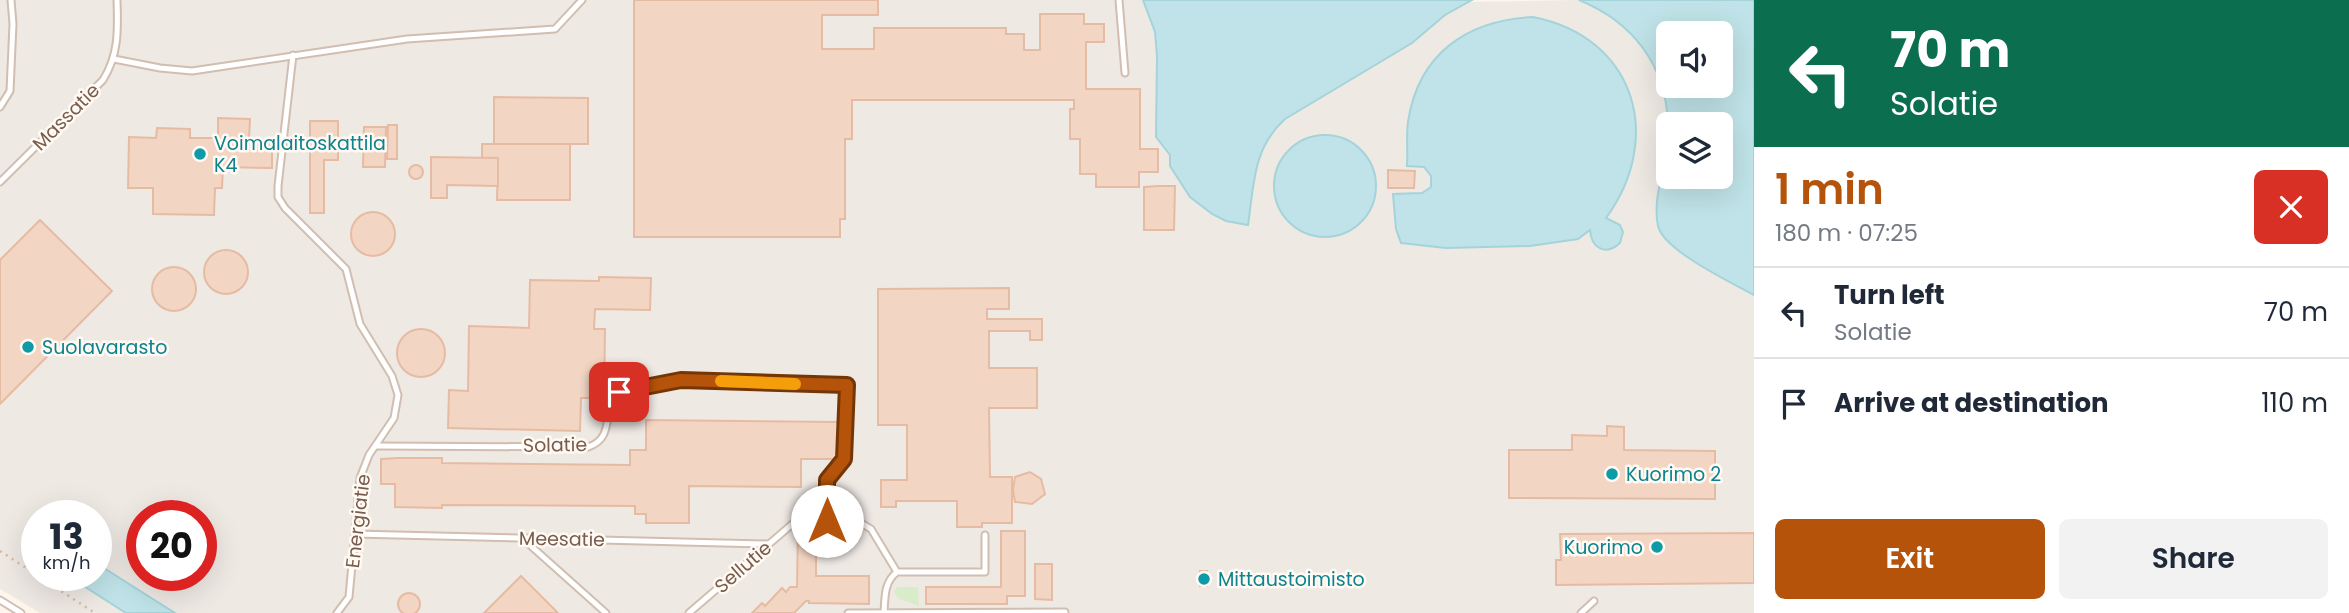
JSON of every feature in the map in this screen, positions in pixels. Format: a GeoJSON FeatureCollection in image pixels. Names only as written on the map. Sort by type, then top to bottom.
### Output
{"type":"FeatureCollection","features":[{"type":"Feature","properties":{"kind":"lane"},"geometry":{"type":"LineString","coordinates":[[0,107],[10,91],[13,24],[11,0]]}},
{"type":"Feature","properties":{"kind":"lane","name":"Massatie"},"geometry":{"type":"LineString","coordinates":[[0,182],[103,80],[114,59],[116,48],[117,0]]}},
{"type":"Feature","properties":{"kind":"lane"},"geometry":{"type":"LineString","coordinates":[[114,59],[192,71],[407,39],[555,29],[583,0]]}},
{"type":"Feature","properties":{"kind":"lane"},"geometry":{"type":"LineString","coordinates":[[1119,0],[1125,73]]}},
{"type":"Feature","properties":{"kind":"lane","name":"Energiatie"},"geometry":{"type":"LineString","coordinates":[[293,55],[278,197],[285,208],[346,269],[360,324],[392,376],[398,395],[394,418],[369,455],[360,478],[349,597],[337,613]]}},
{"type":"Feature","properties":{"kind":"lane","name":"Solatie"},"geometry":{"type":"LineString","coordinates":[[376,446],[588,447],[598,444],[604,438],[608,411],[615,396],[627,389],[681,380],[847,385],[844,459],[827,480],[827,521]]}},
{"type":"Feature","properties":{"kind":"lane","name":"Sellutie"},"geometry":{"type":"LineString","coordinates":[[689,613],[797,520],[861,523],[871,530],[897,572]]}},
{"type":"Feature","properties":{"kind":"lane","name":"Meesatie"},"geometry":{"type":"LineString","coordinates":[[355,534],[769,544]]}},
{"type":"Feature","properties":{"kind":"lane"},"geometry":{"type":"LineString","coordinates":[[884,613],[889,578],[897,572],[985,572],[985,535]]}},
{"type":"Feature","properties":{"kind":"lane"},"geometry":{"type":"LineString","coordinates":[[522,538],[606,613]]}},
{"type":"Feature","properties":{"kind":"lane"},"geometry":{"type":"LineString","coordinates":[[0,600],[20,613]]}},
{"type":"Feature","properties":{"kind":"lane"},"geometry":{"type":"LineString","coordinates":[[1581,613],[1594,601]]}},
{"type":"Feature","properties":{"kind":"lane"},"geometry":{"type":"LineString","coordinates":[[848,613],[1065,612]]}},
{"type":"Feature","properties":{"kind":"path"},"geometry":{"type":"LineString","coordinates":[[0,551],[21,564]]}},
{"type":"Feature","properties":{"kind":"path"},"geometry":{"type":"LineString","coordinates":[[62,591],[95,613]]}},
{"type":"Feature","properties":{"kind":"shaded area"},"geometry":{"type":"Polygon","coordinates":[[[0,0],[1143,0],[1155,32],[1156,137],[1170,155],[1170,166],[1191,197],[1212,214],[1226,221],[1247,225],[1258,159],[1271,132],[1285,119],[1412,43],[1445,15],[1466,2],[1579,0],[1628,28],[1656,70],[1656,98],[1665,98],[1667,112],[1656,112],[1656,189],[1664,189],[1661,234],[1702,267],[1754,295],[1754,613],[40,613],[0,589],[0,0]]]}},
{"type":"Feature","properties":{"kind":"green space"},"geometry":{"type":"Polygon","coordinates":[[[897,587],[918,587],[919,606],[899,599],[894,592],[897,587]]]}},
{"type":"Feature","properties":{"kind":"water"},"geometry":{"type":"Polygon","coordinates":[[[1143,0],[1472,0],[1445,15],[1412,43],[1285,119],[1274,130],[1257,168],[1248,225],[1226,221],[1190,197],[1170,166],[1170,155],[1156,137],[1155,32],[1143,0]]]}},
{"type":"Feature","properties":{"kind":"water"},"geometry":{"type":"Polygon","coordinates":[[[1579,0],[1754,0],[1754,295],[1715,274],[1672,245],[1658,226],[1657,215],[1659,189],[1733,189],[1733,112],[1667,112],[1665,98],[1733,98],[1733,21],[1656,21],[1656,72],[1643,48],[1615,20],[1579,0]]]}},
{"type":"Feature","properties":{"kind":"water"},"geometry":{"type":"Polygon","coordinates":[[[1533,17],[1568,28],[1596,45],[1616,68],[1630,95],[1636,124],[1634,155],[1624,187],[1606,218],[1620,225],[1623,232],[1620,243],[1604,250],[1593,241],[1590,230],[1578,239],[1530,246],[1446,248],[1401,243],[1396,229],[1393,194],[1422,193],[1431,187],[1431,176],[1424,167],[1407,166],[1408,122],[1422,77],[1450,45],[1467,34],[1487,25],[1533,17]]]}},
{"type":"Feature","properties":{"kind":"water"},"geometry":{"type":"Polygon","coordinates":[[[1325,135],[1344,139],[1361,150],[1372,167],[1376,186],[1372,205],[1361,222],[1344,233],[1325,237],[1306,233],[1289,222],[1278,205],[1274,186],[1278,167],[1289,150],[1306,139],[1325,135]]]}},
{"type":"Feature","properties":{"kind":"water"},"geometry":{"type":"Polygon","coordinates":[[[112,573],[126,582],[126,591],[140,591],[175,613],[126,613],[92,591],[112,591],[112,573]]]}},
{"type":"Feature","properties":{"kind":"building"},"geometry":{"type":"Polygon","coordinates":[[[634,0],[878,0],[878,15],[822,15],[822,49],[874,49],[874,28],[1006,28],[1006,34],[1024,34],[1024,50],[1040,50],[1040,14],[1084,14],[1084,24],[1104,24],[1104,42],[1086,42],[1086,89],[1140,89],[1140,149],[1158,149],[1158,172],[1139,172],[1139,187],[1096,187],[1096,174],[1080,174],[1080,139],[1070,139],[1070,109],[1074,109],[1074,100],[852,100],[852,139],[845,139],[845,219],[840,219],[840,237],[634,237],[634,0]]]}},
{"type":"Feature","properties":{"kind":"building"},"geometry":{"type":"Polygon","coordinates":[[[494,97],[588,98],[588,144],[494,144],[494,97]]]}},
{"type":"Feature","properties":{"kind":"building","name":"Voimalaitoskattila K4"},"geometry":{"type":"Polygon","coordinates":[[[218,118],[250,119],[249,140],[272,140],[272,168],[223,167],[222,188],[215,188],[214,215],[153,214],[153,188],[128,188],[129,137],[156,138],[157,128],[190,129],[190,138],[218,138],[218,118]]]}},
{"type":"Feature","properties":{"kind":"building"},"geometry":{"type":"Polygon","coordinates":[[[310,121],[338,121],[338,160],[324,160],[324,213],[310,213],[310,121]]]}},
{"type":"Feature","properties":{"kind":"building"},"geometry":{"type":"Polygon","coordinates":[[[388,125],[397,125],[397,159],[387,159],[388,125]]]}},
{"type":"Feature","properties":{"kind":"building"},"geometry":{"type":"Polygon","coordinates":[[[364,127],[386,127],[385,167],[363,167],[364,127]]]}},
{"type":"Feature","properties":{"kind":"building"},"geometry":{"type":"Polygon","coordinates":[[[482,144],[570,144],[570,200],[497,200],[498,158],[482,158],[482,144]]]}},
{"type":"Feature","properties":{"kind":"building"},"geometry":{"type":"Polygon","coordinates":[[[431,157],[498,158],[498,186],[447,185],[447,198],[431,198],[431,157]]]}},
{"type":"Feature","properties":{"kind":"building"},"geometry":{"type":"Polygon","coordinates":[[[413,165],[419,165],[423,172],[419,179],[413,179],[409,175],[409,169],[413,165]]]}},
{"type":"Feature","properties":{"kind":"building"},"geometry":{"type":"Polygon","coordinates":[[[1388,170],[1415,171],[1414,188],[1388,188],[1388,170]]]}},
{"type":"Feature","properties":{"kind":"building"},"geometry":{"type":"Polygon","coordinates":[[[1175,186],[1174,230],[1144,230],[1144,187],[1175,186]]]}},
{"type":"Feature","properties":{"kind":"building"},"geometry":{"type":"Polygon","coordinates":[[[373,212],[389,218],[395,234],[389,250],[373,256],[357,250],[351,234],[357,218],[373,212]]]}},
{"type":"Feature","properties":{"kind":"building","name":"Suolavarasto"},"geometry":{"type":"Polygon","coordinates":[[[40,220],[112,291],[0,404],[0,260],[40,220]]]}},
{"type":"Feature","properties":{"kind":"building"},"geometry":{"type":"Polygon","coordinates":[[[226,250],[242,256],[248,272],[242,288],[226,294],[210,288],[204,272],[210,256],[226,250]]]}},
{"type":"Feature","properties":{"kind":"building"},"geometry":{"type":"Polygon","coordinates":[[[174,267],[190,273],[196,289],[190,305],[174,311],[158,305],[152,289],[158,273],[174,267]]]}},
{"type":"Feature","properties":{"kind":"building"},"geometry":{"type":"Polygon","coordinates":[[[599,277],[651,278],[650,310],[595,309],[594,329],[605,329],[604,403],[597,403],[598,398],[581,398],[580,431],[448,428],[449,390],[468,391],[469,326],[529,328],[530,280],[599,281],[599,277]]]}},
{"type":"Feature","properties":{"kind":"building"},"geometry":{"type":"Polygon","coordinates":[[[1009,288],[1009,309],[987,309],[987,319],[1042,319],[1042,340],[1030,340],[1030,331],[989,331],[989,368],[1037,368],[1037,408],[989,408],[990,477],[1012,477],[1012,523],[982,523],[982,527],[957,527],[957,501],[896,501],[896,507],[881,507],[881,480],[907,480],[907,425],[878,425],[878,289],[1009,288]]]}},
{"type":"Feature","properties":{"kind":"building"},"geometry":{"type":"Polygon","coordinates":[[[421,329],[438,336],[445,353],[438,370],[421,377],[404,370],[397,353],[404,336],[421,329]]]}},
{"type":"Feature","properties":{"kind":"building"},"geometry":{"type":"Polygon","coordinates":[[[646,420],[839,422],[839,459],[801,459],[801,487],[689,486],[689,523],[646,523],[646,514],[635,514],[635,506],[395,507],[395,484],[381,484],[381,459],[442,458],[442,463],[630,465],[630,450],[646,450],[646,420]]]}},
{"type":"Feature","properties":{"kind":"building","name":"Kuorimo 2"},"geometry":{"type":"Polygon","coordinates":[[[1607,426],[1624,427],[1624,450],[1715,451],[1715,499],[1509,498],[1509,450],[1572,450],[1572,435],[1607,436],[1607,426]]]}},
{"type":"Feature","properties":{"kind":"building"},"geometry":{"type":"Polygon","coordinates":[[[1030,472],[1041,479],[1045,494],[1032,504],[1015,502],[1015,477],[1030,472]]]}},
{"type":"Feature","properties":{"kind":"building"},"geometry":{"type":"Polygon","coordinates":[[[798,529],[816,530],[816,576],[869,576],[869,604],[806,601],[794,613],[752,613],[762,603],[765,606],[782,588],[786,592],[790,587],[797,587],[798,529]]]}},
{"type":"Feature","properties":{"kind":"building"},"geometry":{"type":"Polygon","coordinates":[[[1001,531],[1025,531],[1025,596],[1007,596],[1007,604],[926,604],[926,587],[1001,587],[1001,531]]]}},
{"type":"Feature","properties":{"kind":"building","name":"Kuorimo"},"geometry":{"type":"Polygon","coordinates":[[[1754,533],[1754,583],[1556,585],[1556,560],[1561,560],[1560,534],[1754,533]]]}},
{"type":"Feature","properties":{"kind":"building"},"geometry":{"type":"Polygon","coordinates":[[[1035,564],[1052,564],[1052,600],[1035,599],[1035,564]]]}},
{"type":"Feature","properties":{"kind":"building","name":"Mittaustoimisto"},"geometry":{"type":"Polygon","coordinates":[[[1200,571],[1207,571],[1207,586],[1200,586],[1200,571]]]}},
{"type":"Feature","properties":{"kind":"building"},"geometry":{"type":"Polygon","coordinates":[[[521,576],[558,613],[484,613],[521,576]]]}},
{"type":"Feature","properties":{"kind":"building"},"geometry":{"type":"Polygon","coordinates":[[[409,593],[417,596],[417,612],[401,612],[398,604],[401,596],[409,593]]]}},
{"type":"Feature","properties":{"kind":"slow traffic"},"geometry":{"type":"LineString","coordinates":[[721,381],[795,384]]}},
{"type":"Feature","properties":{"kind":"place","name":"Voimalaitoskattila K4"},"geometry":{"type":"Point","coordinates":[200,154]}},
{"type":"Feature","properties":{"kind":"place","name":"Suolavarasto"},"geometry":{"type":"Point","coordinates":[28,347]}},
{"type":"Feature","properties":{"kind":"place","name":"Kuorimo 2"},"geometry":{"type":"Point","coordinates":[1612,474]}},
{"type":"Feature","properties":{"kind":"place","name":"Kuorimo"},"geometry":{"type":"Point","coordinates":[1657,547]}},
{"type":"Feature","properties":{"kind":"place","name":"Mittaustoimisto"},"geometry":{"type":"Point","coordinates":[1204,579]}},
{"type":"Feature","properties":{"kind":"route"},"geometry":{"type":"LineString","coordinates":[[619,392],[681,380],[847,385],[844,459],[827,480],[827,521]]}}]}
